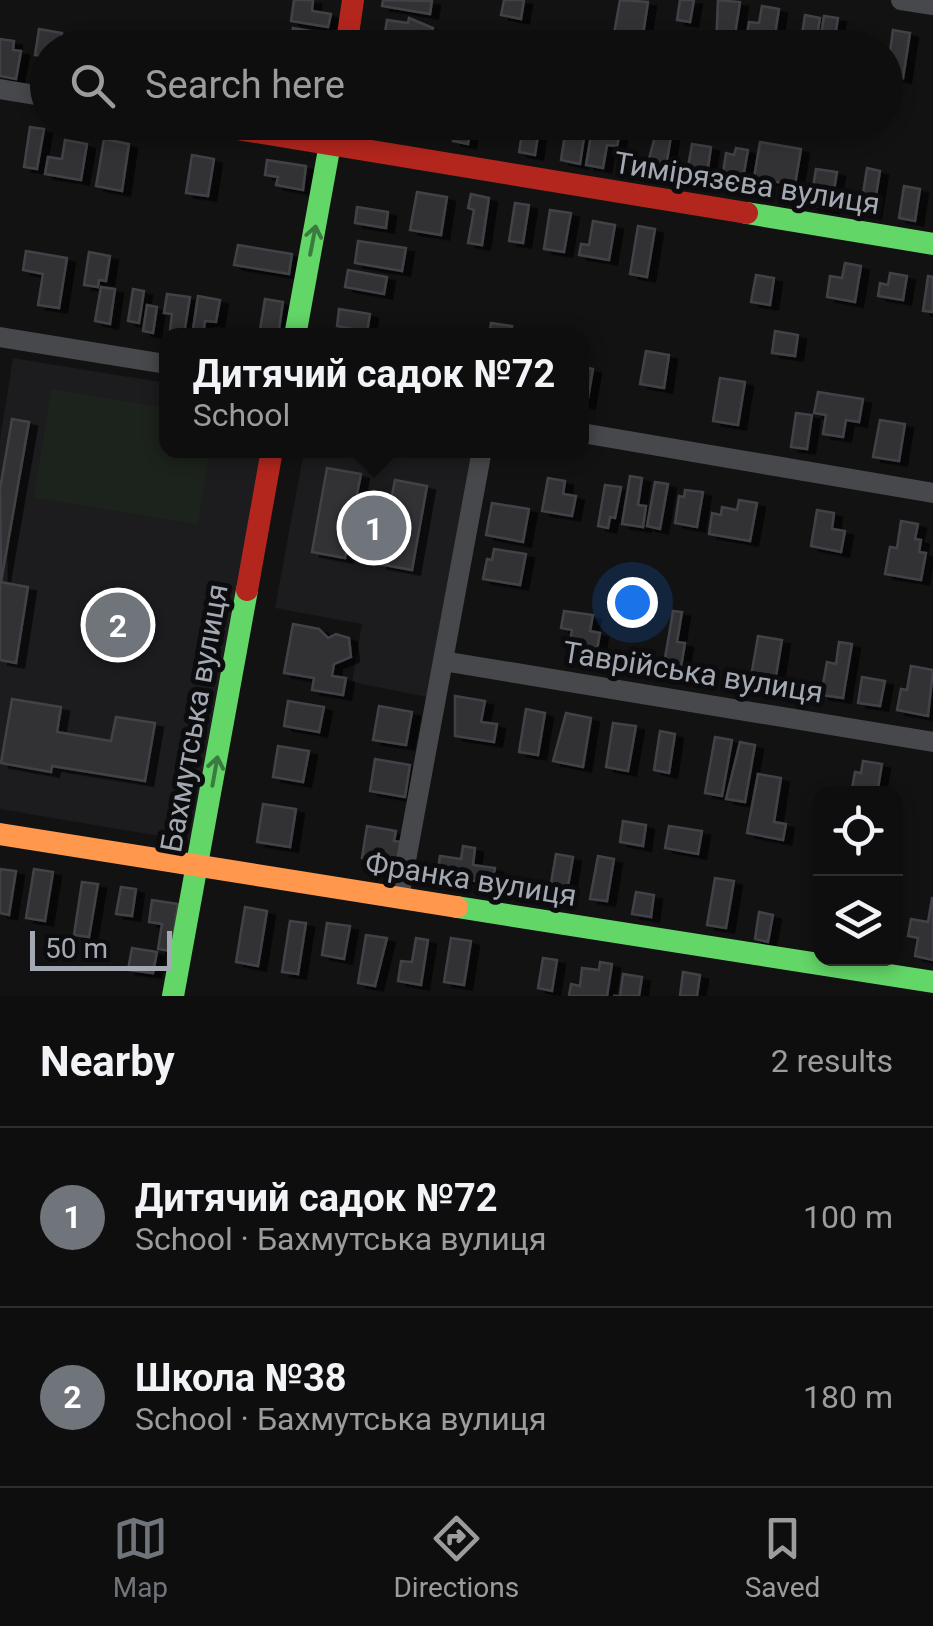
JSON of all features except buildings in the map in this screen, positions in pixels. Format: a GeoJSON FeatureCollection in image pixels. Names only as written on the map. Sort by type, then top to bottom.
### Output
{"type":"FeatureCollection","features":[{"type":"Feature","properties":{"kind":"street"},"geometry":{"type":"LineString","coordinates":[[349,30],[353,0]]}},
{"type":"Feature","properties":{"kind":"street"},"geometry":{"type":"LineString","coordinates":[[901,0],[933,6]]}},
{"type":"Feature","properties":{"kind":"street"},"geometry":{"type":"LineString","coordinates":[[0,89],[30,94]]}},
{"type":"Feature","properties":{"kind":"street"},"geometry":{"type":"LineString","coordinates":[[296,328],[331,140]]}},
{"type":"Feature","properties":{"kind":"street","name":"Тимірязєва вулиця"},"geometry":{"type":"LineString","coordinates":[[365,140],[933,244]]}},
{"type":"Feature","properties":{"kind":"street"},"geometry":{"type":"LineString","coordinates":[[0,336],[159,363]]}},
{"type":"Feature","properties":{"kind":"street"},"geometry":{"type":"LineString","coordinates":[[589,434],[933,493]]}},
{"type":"Feature","properties":{"kind":"street","name":"Бахмутська вулиця"},"geometry":{"type":"LineString","coordinates":[[173,996],[271,458]]}},
{"type":"Feature","properties":{"kind":"street"},"geometry":{"type":"LineString","coordinates":[[399,898],[481,458]]}},
{"type":"Feature","properties":{"kind":"street","name":"Таврійська вулиця"},"geometry":{"type":"LineString","coordinates":[[443,661],[933,742]]}},
{"type":"Feature","properties":{"kind":"street","name":"Франка вулиця"},"geometry":{"type":"LineString","coordinates":[[0,834],[933,982]]}},
{"type":"Feature","properties":{"kind":"shaded area"},"geometry":{"type":"Polygon","coordinates":[[[13,358],[159,382],[159,458],[267,458],[195,842],[0,809],[0,440],[13,358]]]}},
{"type":"Feature","properties":{"kind":"shaded area"},"geometry":{"type":"Polygon","coordinates":[[[51,389],[159,407],[159,458],[209,458],[198,524],[34,498],[51,389]]]}},
{"type":"Feature","properties":{"kind":"shaded area"},"geometry":{"type":"Polygon","coordinates":[[[303,458],[471,458],[427,697],[352,682],[362,624],[275,608],[303,458]]]}},
{"type":"Feature","properties":{"kind":"traffic: fast"},"geometry":{"type":"LineString","coordinates":[[296,328],[331,140]]}},
{"type":"Feature","properties":{"kind":"traffic: fast"},"geometry":{"type":"LineString","coordinates":[[747,213],[933,244]]}},
{"type":"Feature","properties":{"kind":"traffic: fast"},"geometry":{"type":"LineString","coordinates":[[173,996],[247,590]]}},
{"type":"Feature","properties":{"kind":"traffic: fast"},"geometry":{"type":"LineString","coordinates":[[457,907],[933,982]]}},
{"type":"Feature","properties":{"kind":"traffic: slow"},"geometry":{"type":"LineString","coordinates":[[0,834],[457,907]]}},
{"type":"Feature","properties":{"kind":"traffic: jam"},"geometry":{"type":"LineString","coordinates":[[349,30],[353,0]]}},
{"type":"Feature","properties":{"kind":"traffic: jam"},"geometry":{"type":"LineString","coordinates":[[304,140],[747,213]]}},
{"type":"Feature","properties":{"kind":"traffic: jam"},"geometry":{"type":"LineString","coordinates":[[247,590],[271,458]]}},
{"type":"Feature","properties":{"kind":"place","name":"Дитячий садок №72"},"geometry":{"type":"Point","coordinates":[374,528]}},
{"type":"Feature","properties":{"kind":"place","name":"Школа №38"},"geometry":{"type":"Point","coordinates":[118,625]}}]}
